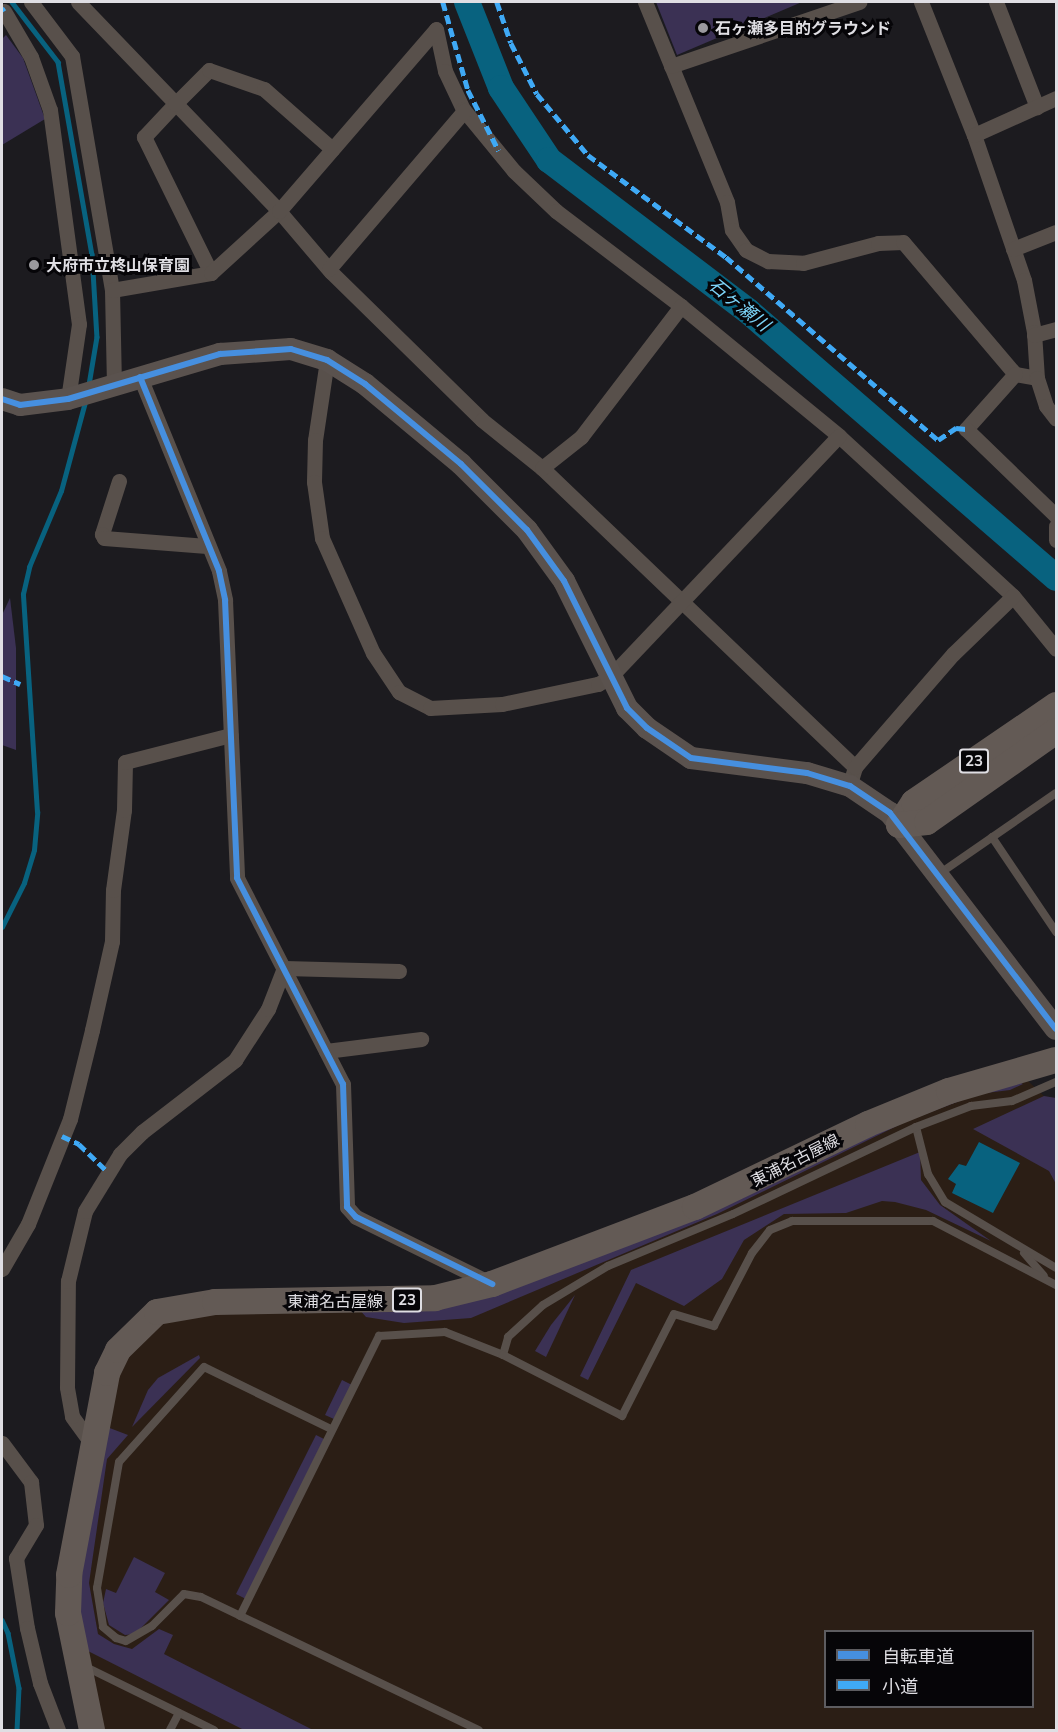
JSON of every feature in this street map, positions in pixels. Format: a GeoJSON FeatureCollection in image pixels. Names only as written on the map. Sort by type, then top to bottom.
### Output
{"type":"FeatureCollection","features":[{"type":"Feature","properties":{"kind":"main road","name":"23"},"geometry":{"type":"LineString","coordinates":[[899,825],[914,802],[1056,705]]}},
{"type":"Feature","properties":{"kind":"main road","name":"23"},"geometry":{"type":"LineString","coordinates":[[899,825],[927,822],[1056,731]]}},
{"type":"Feature","properties":{"kind":"main road","name":"東浦名古屋線"},"geometry":{"type":"LineString","coordinates":[[92,1731],[68,1613],[69,1575],[106,1373],[118,1350],[157,1312],[178,1306],[245,1301],[334,1303],[435,1298],[492,1284],[695,1207],[868,1124],[949,1091],[1056,1060]]}},
{"type":"Feature","properties":{"kind":"street"},"geometry":{"type":"LineString","coordinates":[[31,2],[72,56],[112,290],[88,394]]}},
{"type":"Feature","properties":{"kind":"street"},"geometry":{"type":"LineString","coordinates":[[78,2],[279,211],[329,270],[482,420],[542,468],[685,603],[890,813],[1056,1029]]}},
{"type":"Feature","properties":{"kind":"street"},"geometry":{"type":"LineString","coordinates":[[645,2],[727,202],[732,230],[746,250],[768,261],[803,263],[878,243],[903,242],[1014,375],[1037,378]]}},
{"type":"Feature","properties":{"kind":"street"},"geometry":{"type":"LineString","coordinates":[[671,66],[859,2]]}},
{"type":"Feature","properties":{"kind":"street"},"geometry":{"type":"LineString","coordinates":[[921,2],[974,135],[1024,280],[1034,336],[1037,378],[1046,406],[1056,419]]}},
{"type":"Feature","properties":{"kind":"street"},"geometry":{"type":"LineString","coordinates":[[996,2],[1037,107]]}},
{"type":"Feature","properties":{"kind":"street"},"geometry":{"type":"LineString","coordinates":[[6,8],[30,57],[50,110],[88,394]]}},
{"type":"Feature","properties":{"kind":"street"},"geometry":{"type":"LineString","coordinates":[[112,290],[211,273],[279,211],[436,28],[445,71],[465,111],[535,193],[681,306],[839,436],[1013,596],[1056,649]]}},
{"type":"Feature","properties":{"kind":"street"},"geometry":{"type":"LineString","coordinates":[[211,273],[144,137],[175,104],[209,70],[264,89],[332,149]]}},
{"type":"Feature","properties":{"kind":"street"},"geometry":{"type":"LineString","coordinates":[[974,135],[1056,98]]}},
{"type":"Feature","properties":{"kind":"street"},"geometry":{"type":"LineString","coordinates":[[329,270],[465,111]]}},
{"type":"Feature","properties":{"kind":"street"},"geometry":{"type":"LineString","coordinates":[[1013,249],[1056,232]]}},
{"type":"Feature","properties":{"kind":"street"},"geometry":{"type":"LineString","coordinates":[[542,468],[582,437],[681,306]]}},
{"type":"Feature","properties":{"kind":"street"},"geometry":{"type":"LineString","coordinates":[[1034,336],[1056,329]]}},
{"type":"Feature","properties":{"kind":"street"},"geometry":{"type":"LineString","coordinates":[[2,399],[20,405],[88,394],[220,354],[252,350],[291,349],[327,360],[365,384],[462,464],[527,530],[564,581],[610,678],[627,708],[647,728],[691,758],[807,773],[853,776]]}},
{"type":"Feature","properties":{"kind":"street"},"geometry":{"type":"LineString","coordinates":[[327,360],[315,440],[314,482],[322,538],[373,653],[399,692],[430,708],[457,709],[597,684],[610,678],[685,603],[839,436]]}},
{"type":"Feature","properties":{"kind":"street"},"geometry":{"type":"LineString","coordinates":[[1014,375],[966,429],[1056,516]]}},
{"type":"Feature","properties":{"kind":"street"},"geometry":{"type":"LineString","coordinates":[[140,377],[219,571],[225,600],[237,878],[343,1084],[347,1207],[356,1217],[492,1284]]}},
{"type":"Feature","properties":{"kind":"street"},"geometry":{"type":"LineString","coordinates":[[120,481],[102,534],[104,538],[207,546]]}},
{"type":"Feature","properties":{"kind":"street"},"geometry":{"type":"LineString","coordinates":[[1056,526],[1056,540]]}},
{"type":"Feature","properties":{"kind":"street"},"geometry":{"type":"LineString","coordinates":[[853,776],[952,654],[1013,596]]}},
{"type":"Feature","properties":{"kind":"street"},"geometry":{"type":"LineString","coordinates":[[2,1269],[28,1224],[38,1191],[70,1119],[92,1030],[112,941],[113,890],[124,810],[125,762],[231,735]]}},
{"type":"Feature","properties":{"kind":"street"},"geometry":{"type":"LineString","coordinates":[[284,968],[399,971]]}},
{"type":"Feature","properties":{"kind":"street"},"geometry":{"type":"LineString","coordinates":[[92,1444],[72,1416],[67,1387],[68,1281],[85,1211],[114,1163],[142,1132],[235,1060],[268,1009],[284,968]]}},
{"type":"Feature","properties":{"kind":"street"},"geometry":{"type":"LineString","coordinates":[[326,1051],[421,1039]]}},
{"type":"Feature","properties":{"kind":"street"},"geometry":{"type":"LineString","coordinates":[[2,1443],[31,1482],[36,1526],[16,1558],[27,1628],[40,1683],[58,1731]]}},
{"type":"Feature","properties":{"kind":"lane"},"geometry":{"type":"LineString","coordinates":[[938,874],[1056,793]]}},
{"type":"Feature","properties":{"kind":"lane"},"geometry":{"type":"LineString","coordinates":[[992,837],[1056,932]]}},
{"type":"Feature","properties":{"kind":"lane"},"geometry":{"type":"LineString","coordinates":[[503,1355],[508,1337],[520,1325],[584,1278],[733,1214],[916,1127],[971,1106],[1012,1101],[1056,1082]]}},
{"type":"Feature","properties":{"kind":"lane"},"geometry":{"type":"LineString","coordinates":[[916,1127],[928,1174],[945,1202],[1021,1250],[1056,1268]]}},
{"type":"Feature","properties":{"kind":"lane"},"geometry":{"type":"LineString","coordinates":[[240,1616],[379,1336],[445,1332],[503,1355],[621,1416],[674,1314],[714,1326],[752,1253],[770,1230],[792,1221],[933,1221],[1056,1285]]}},
{"type":"Feature","properties":{"kind":"lane"},"geometry":{"type":"LineString","coordinates":[[1021,1250],[1048,1281]]}},
{"type":"Feature","properties":{"kind":"lane"},"geometry":{"type":"LineString","coordinates":[[331,1429],[204,1367],[119,1462],[97,1588],[97,1609],[108,1633],[126,1641],[137,1638],[184,1594],[201,1597],[479,1731]]}},
{"type":"Feature","properties":{"kind":"lane"},"geometry":{"type":"LineString","coordinates":[[78,1663],[214,1731]]}},
{"type":"Feature","properties":{"kind":"lane"},"geometry":{"type":"LineString","coordinates":[[170,1731],[179,1713]]}},
{"type":"Feature","properties":{"kind":"shaded area","name":"石ヶ瀬多目的グラウンド"},"geometry":{"type":"Polygon","coordinates":[[[656,2],[802,2],[677,55],[656,2]]]}},
{"type":"Feature","properties":{"kind":"shaded area"},"geometry":{"type":"Polygon","coordinates":[[[6,35],[23,58],[45,119],[2,145],[2,39],[6,35]]]}},
{"type":"Feature","properties":{"kind":"shaded area"},"geometry":{"type":"Polygon","coordinates":[[[10,598],[16,648],[16,750],[2,745],[2,615],[10,598]]]}},
{"type":"Feature","properties":{"kind":"shaded area"},"geometry":{"type":"Polygon","coordinates":[[[1025,1078],[1044,1096],[1056,1098],[1056,1730],[96,1730],[75,1610],[114,1382],[123,1362],[157,1325],[181,1317],[215,1312],[435,1307],[952,1099],[1025,1078]]]}},
{"type":"Feature","properties":{"kind":"shaded area"},"geometry":{"type":"Polygon","coordinates":[[[1016,1080],[1023,1084],[1010,1090],[978,1094],[907,1121],[717,1214],[471,1318],[404,1323],[366,1317],[358,1308],[413,1306],[851,1139],[1016,1080]]]}},
{"type":"Feature","properties":{"kind":"shaded area"},"geometry":{"type":"Polygon","coordinates":[[[1044,1096],[1056,1098],[1056,1184],[1049,1171],[973,1129],[1044,1096]]]}},
{"type":"Feature","properties":{"kind":"shaded area"},"geometry":{"type":"Polygon","coordinates":[[[920,1152],[921,1180],[940,1205],[991,1241],[926,1210],[895,1202],[882,1201],[846,1213],[784,1214],[744,1240],[722,1279],[684,1306],[636,1283],[588,1380],[580,1376],[631,1270],[920,1152]]]}},
{"type":"Feature","properties":{"kind":"shaded area"},"geometry":{"type":"Polygon","coordinates":[[[575,1295],[546,1357],[535,1351],[551,1325],[575,1295]]]}},
{"type":"Feature","properties":{"kind":"shaded area"},"geometry":{"type":"Polygon","coordinates":[[[199,1355],[200,1358],[132,1427],[148,1390],[158,1378],[199,1355]]]}},
{"type":"Feature","properties":{"kind":"shaded area"},"geometry":{"type":"Polygon","coordinates":[[[342,1380],[352,1385],[334,1419],[325,1415],[342,1380]]]}},
{"type":"Feature","properties":{"kind":"shaded area"},"geometry":{"type":"Polygon","coordinates":[[[107,1427],[128,1435],[107,1459],[89,1583],[98,1634],[114,1644],[132,1649],[159,1629],[173,1635],[164,1654],[313,1730],[244,1730],[84,1649],[77,1584],[107,1427]]]}},
{"type":"Feature","properties":{"kind":"shaded area"},"geometry":{"type":"Polygon","coordinates":[[[316,1435],[324,1439],[246,1599],[236,1594],[316,1435]]]}},
{"type":"Feature","properties":{"kind":"shaded area"},"geometry":{"type":"Polygon","coordinates":[[[134,1557],[165,1573],[155,1592],[169,1600],[135,1634],[125,1635],[109,1625],[103,1603],[106,1589],[116,1593],[134,1557]]]}},
{"type":"Feature","properties":{"kind":"water"},"geometry":{"type":"Polygon","coordinates":[[[979,1142],[1020,1163],[993,1213],[952,1193],[956,1184],[948,1179],[959,1164],[966,1166],[979,1142]]]}},
{"type":"Feature","properties":{"kind":"waterway"},"geometry":{"type":"LineString","coordinates":[[12,2],[58,62],[92,254],[97,337],[89,385]]}},
{"type":"Feature","properties":{"kind":"waterway","name":"石ヶ瀬川"},"geometry":{"type":"LineString","coordinates":[[467,2],[501,88],[549,160],[748,311],[1056,578]]}},
{"type":"Feature","properties":{"kind":"waterway"},"geometry":{"type":"LineString","coordinates":[[2,927],[24,883],[34,850],[37,812],[23,594],[29,567],[61,491],[85,402]]}},
{"type":"Feature","properties":{"kind":"waterway"},"geometry":{"type":"LineString","coordinates":[[2,1620],[8,1633],[19,1688],[17,1730]]}},
{"type":"Feature","properties":{"kind":"marked path"},"geometry":{"type":"LineString","coordinates":[[443,2],[468,90],[499,151]]}},
{"type":"Feature","properties":{"kind":"marked path"},"geometry":{"type":"LineString","coordinates":[[497,2],[511,43],[537,94],[588,155],[726,257],[938,440],[956,428],[966,429]]}},
{"type":"Feature","properties":{"kind":"marked path"},"geometry":{"type":"LineString","coordinates":[[2,676],[20,684]]}},
{"type":"Feature","properties":{"kind":"marked path"},"geometry":{"type":"LineString","coordinates":[[62,1136],[79,1144],[108,1172]]}},
{"type":"Feature","properties":{"kind":"cycle path"},"geometry":{"type":"LineString","coordinates":[[2,399],[20,405],[68,399],[220,354],[291,349],[327,360],[365,384],[461,464],[527,530],[564,581],[627,708],[647,728],[691,758],[807,773],[850,786],[890,813],[1056,1029]]}},
{"type":"Feature","properties":{"kind":"cycle path"},"geometry":{"type":"LineString","coordinates":[[140,377],[219,571],[225,600],[237,878],[343,1084],[347,1207],[356,1217],[492,1284]]}},
{"type":"Feature","properties":{"kind":"place","name":"石ヶ瀬多目的グラウンド"},"geometry":{"type":"Point","coordinates":[703,28]}},
{"type":"Feature","properties":{"kind":"place","name":"大府市立柊山保育園"},"geometry":{"type":"Point","coordinates":[34,265]}}]}
